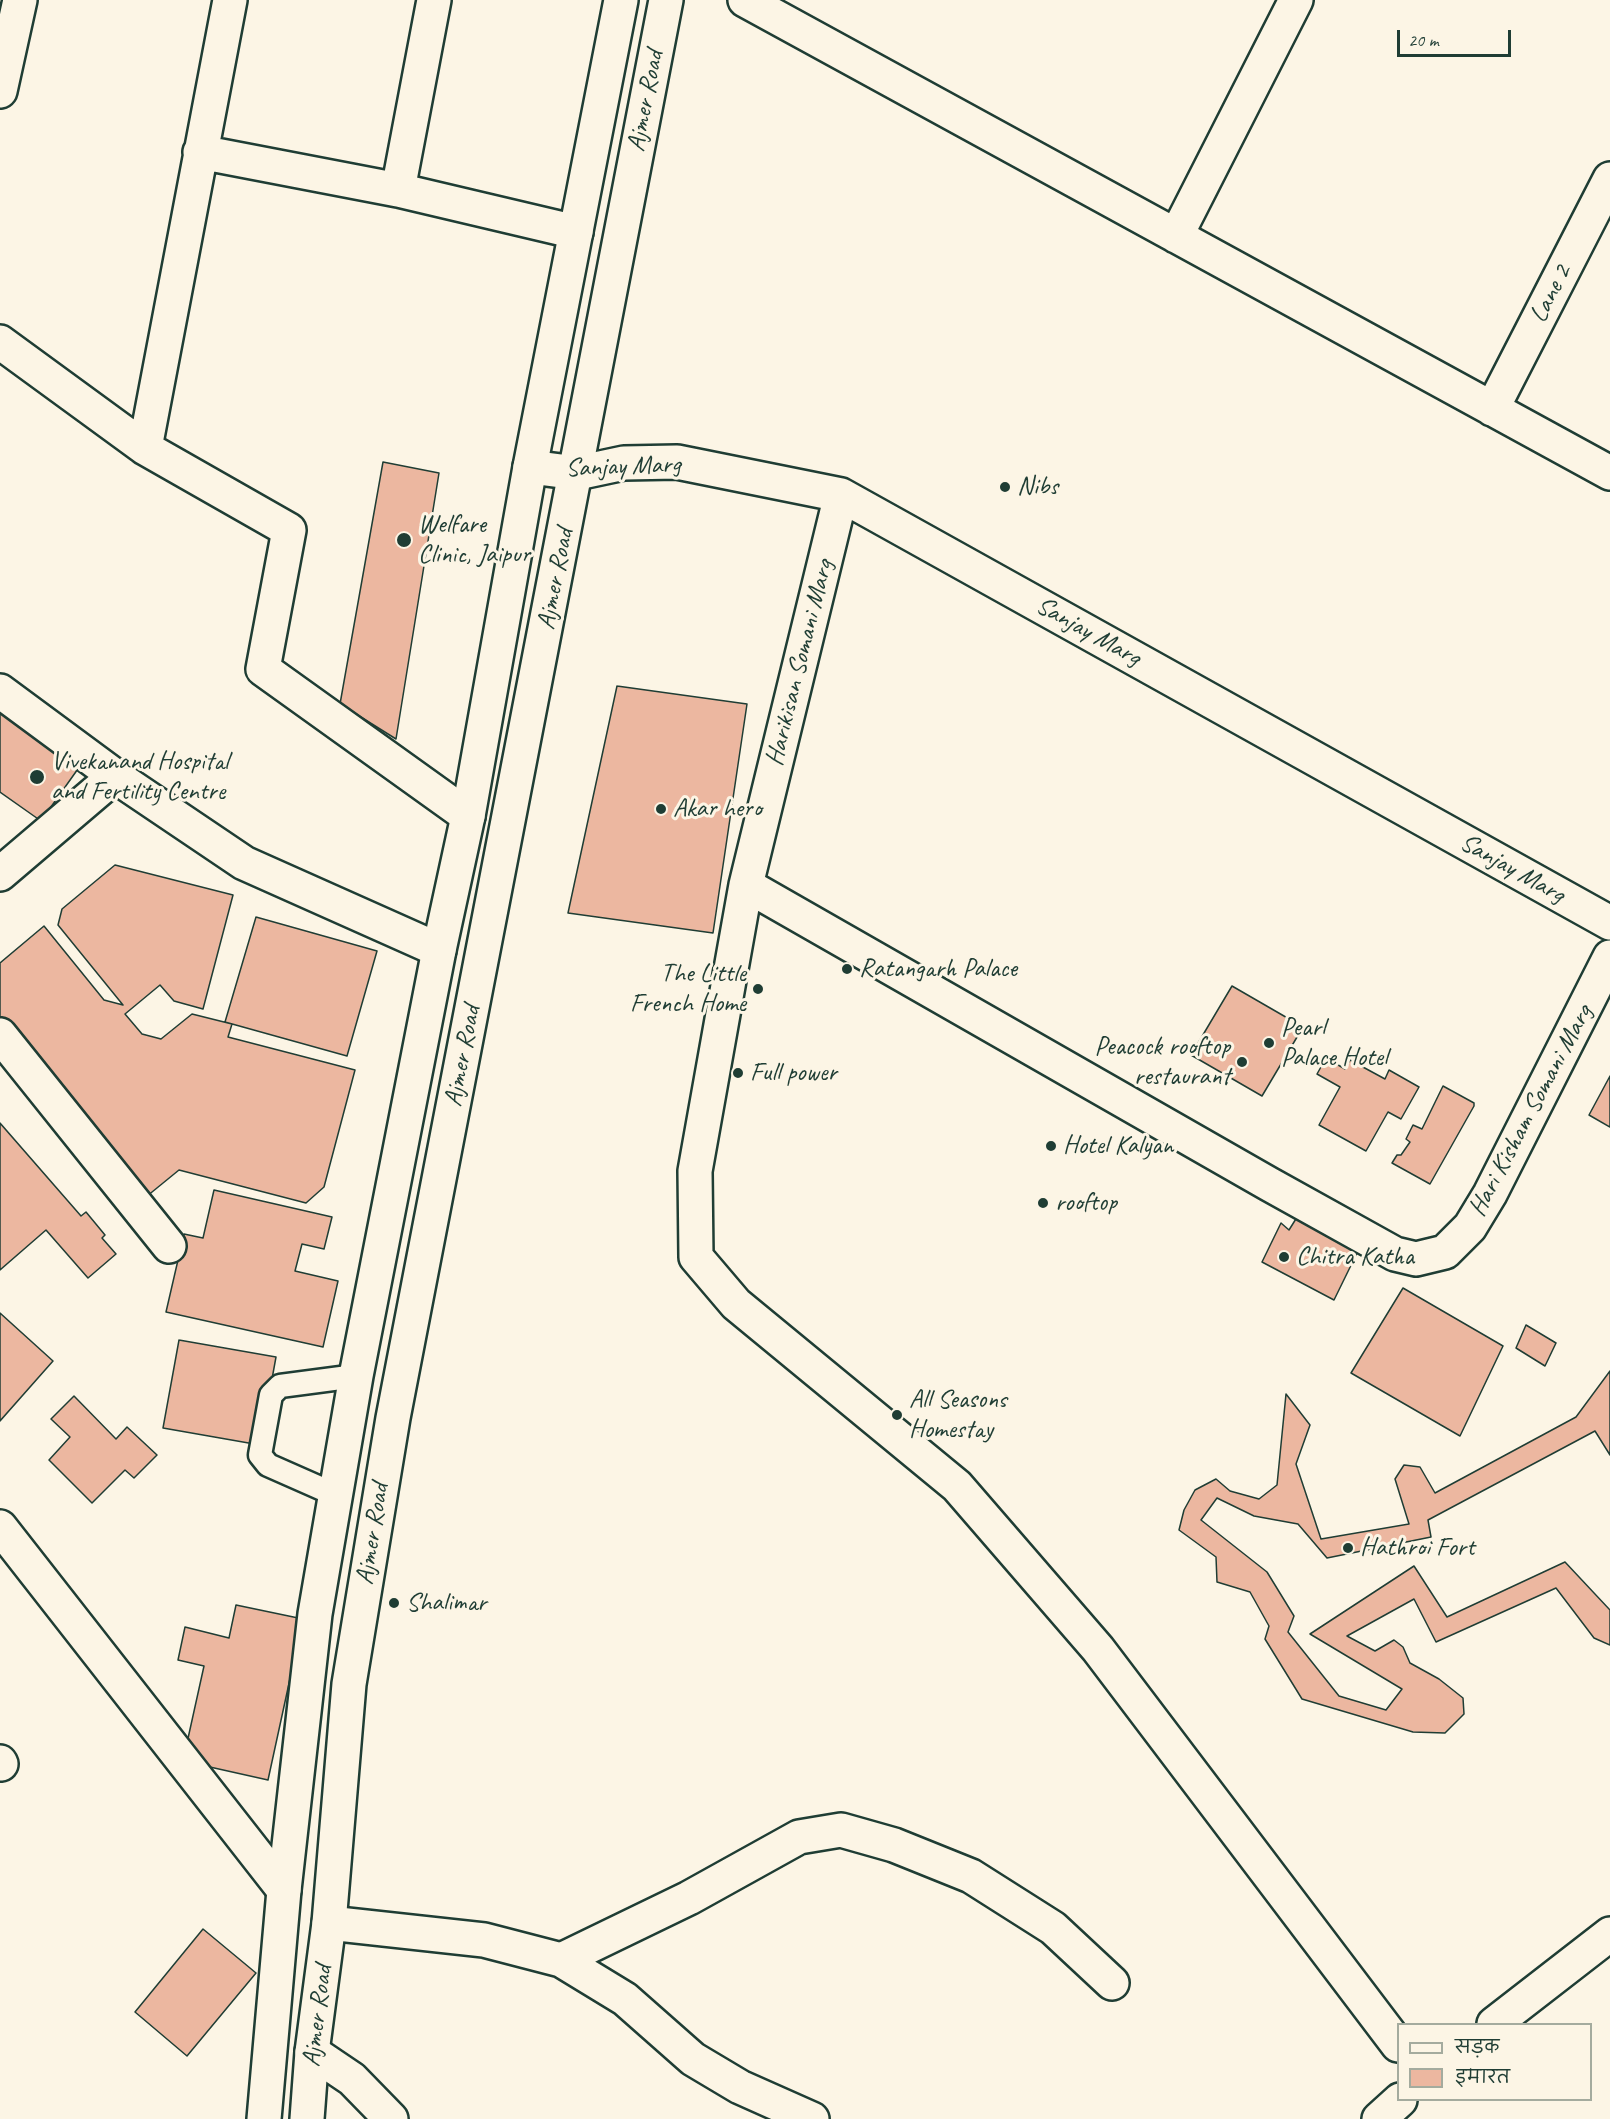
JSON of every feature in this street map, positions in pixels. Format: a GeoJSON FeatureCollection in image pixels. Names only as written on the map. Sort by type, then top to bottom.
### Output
{"type":"FeatureCollection","features":[{"type":"Feature","properties":{"kind":"main road"},"geometry":{"type":"LineString","coordinates":[[0,91],[20,0]]}},
{"type":"Feature","properties":{"kind":"main road"},"geometry":{"type":"LineString","coordinates":[[145,448],[230,0]]}},
{"type":"Feature","properties":{"kind":"main road"},"geometry":{"type":"LineString","coordinates":[[398,190],[434,0]]}},
{"type":"Feature","properties":{"kind":"main road","name":"Ajmer Road"},"geometry":{"type":"LineString","coordinates":[[264,2119],[284,1890],[315,1614],[356,1376],[439,950],[468,816],[530,467],[621,0]]}},
{"type":"Feature","properties":{"kind":"main road","name":"Ajmer Road"},"geometry":{"type":"LineString","coordinates":[[307,2119],[312,2052],[329,1923],[349,1684],[393,1418],[577,473],[666,0]]}},
{"type":"Feature","properties":{"kind":"main road"},"geometry":{"type":"LineString","coordinates":[[746,0],[1610,473]]}},
{"type":"Feature","properties":{"kind":"main road"},"geometry":{"type":"LineString","coordinates":[[1176,236],[1296,0]]}},
{"type":"Feature","properties":{"kind":"main road"},"geometry":{"type":"LineString","coordinates":[[200,152],[398,190],[576,232]]}},
{"type":"Feature","properties":{"kind":"main road","name":"Lane 2"},"geometry":{"type":"LineString","coordinates":[[1492,409],[1610,179]]}},
{"type":"Feature","properties":{"kind":"main road"},"geometry":{"type":"LineString","coordinates":[[0,342],[145,448],[289,530],[263,669],[468,816]]}},
{"type":"Feature","properties":{"kind":"main road","name":"Sanjay Marg"},"geometry":{"type":"LineString","coordinates":[[530,467],[577,473],[624,464],[677,462],[841,495],[1610,923]]}},
{"type":"Feature","properties":{"kind":"main road","name":"Harikisan Somani Marg"},"geometry":{"type":"LineString","coordinates":[[841,495],[746,885],[695,1171],[696,1257],[736,1304],[957,1486],[1098,1649],[1397,2044]]}},
{"type":"Feature","properties":{"kind":"main road"},"geometry":{"type":"LineString","coordinates":[[0,691],[115,776],[244,863],[439,950]]}},
{"type":"Feature","properties":{"kind":"main road"},"geometry":{"type":"LineString","coordinates":[[0,874],[115,776]]}},
{"type":"Feature","properties":{"kind":"main road","name":"Hari Kisham Somani Marg"},"geometry":{"type":"LineString","coordinates":[[746,885],[1307,1205],[1395,1254],[1416,1259],[1445,1252],[1470,1227],[1490,1194],[1610,957]]}},
{"type":"Feature","properties":{"kind":"main road"},"geometry":{"type":"LineString","coordinates":[[0,1035],[169,1246]]}},
{"type":"Feature","properties":{"kind":"main road"},"geometry":{"type":"LineString","coordinates":[[0,1527],[284,1890]]}},
{"type":"Feature","properties":{"kind":"main road"},"geometry":{"type":"LineString","coordinates":[[561,1960],[689,1898],[799,1837],[841,1830],[894,1845],[971,1876],[1053,1929],[1112,1983]]}},
{"type":"Feature","properties":{"kind":"main road"},"geometry":{"type":"LineString","coordinates":[[329,1923],[484,1940],[561,1960],[625,1999],[693,2059],[740,2087],[812,2119]]}},
{"type":"Feature","properties":{"kind":"main road"},"geometry":{"type":"LineString","coordinates":[[1497,2023],[1608,1940]]}},
{"type":"Feature","properties":{"kind":"main road"},"geometry":{"type":"LineString","coordinates":[[312,2052],[352,2079],[391,2119]]}},
{"type":"Feature","properties":{"kind":"main road"},"geometry":{"type":"LineString","coordinates":[[1379,2119],[1400,2101]]}},
{"type":"Feature","properties":{"kind":"lane"},"geometry":{"type":"LineString","coordinates":[[336,1495],[268,1464],[260,1455],[270,1395],[280,1386],[356,1376]]}},
{"type":"Feature","properties":{"kind":"building"},"geometry":{"type":"Polygon","coordinates":[[[383,462],[439,473],[396,739],[340,704],[383,462]]]}},
{"type":"Feature","properties":{"kind":"building","name":"Akar hero"},"geometry":{"type":"Polygon","coordinates":[[[617,686],[747,704],[713,933],[568,913],[617,686]]]}},
{"type":"Feature","properties":{"kind":"building"},"geometry":{"type":"Polygon","coordinates":[[[0,709],[80,766],[41,821],[0,792],[0,709]]]}},
{"type":"Feature","properties":{"kind":"building"},"geometry":{"type":"Polygon","coordinates":[[[115,865],[233,895],[203,1009],[174,1001],[160,985],[125,1014],[142,1034],[161,1039],[192,1014],[232,1024],[228,1037],[355,1070],[324,1187],[306,1203],[179,1170],[141,1201],[0,1029],[0,963],[44,926],[104,1000],[123,1005],[58,925],[62,909],[115,865]]]}},
{"type":"Feature","properties":{"kind":"building"},"geometry":{"type":"Polygon","coordinates":[[[256,917],[377,951],[347,1056],[225,1022],[256,917]]]}},
{"type":"Feature","properties":{"kind":"building"},"geometry":{"type":"Polygon","coordinates":[[[1232,986],[1303,1027],[1262,1096],[1191,1055],[1232,986]]]}},
{"type":"Feature","properties":{"kind":"building"},"geometry":{"type":"Polygon","coordinates":[[[1326,1058],[1345,1069],[1350,1060],[1385,1079],[1389,1070],[1419,1087],[1401,1119],[1388,1112],[1366,1151],[1319,1125],[1340,1087],[1317,1074],[1326,1058]]]}},
{"type":"Feature","properties":{"kind":"building"},"geometry":{"type":"Polygon","coordinates":[[[1610,1076],[1610,1127],[1589,1115],[1610,1076]]]}},
{"type":"Feature","properties":{"kind":"building"},"geometry":{"type":"Polygon","coordinates":[[[1443,1086],[1474,1103],[1474,1106],[1430,1184],[1392,1163],[1410,1142],[1406,1139],[1413,1125],[1422,1129],[1443,1086]]]}},
{"type":"Feature","properties":{"kind":"building"},"geometry":{"type":"Polygon","coordinates":[[[0,1123],[81,1216],[86,1212],[105,1235],[102,1238],[116,1254],[88,1278],[46,1230],[0,1270],[0,1123]]]}},
{"type":"Feature","properties":{"kind":"building"},"geometry":{"type":"Polygon","coordinates":[[[214,1190],[332,1217],[324,1249],[302,1244],[295,1271],[338,1281],[323,1347],[166,1312],[184,1234],[203,1238],[214,1190]]]}},
{"type":"Feature","properties":{"kind":"building"},"geometry":{"type":"Polygon","coordinates":[[[1299,1214],[1358,1251],[1334,1300],[1262,1262],[1281,1223],[1289,1230],[1299,1214]]]}},
{"type":"Feature","properties":{"kind":"building"},"geometry":{"type":"Polygon","coordinates":[[[1403,1288],[1503,1346],[1460,1436],[1351,1373],[1403,1288]]]}},
{"type":"Feature","properties":{"kind":"building"},"geometry":{"type":"Polygon","coordinates":[[[0,1313],[53,1361],[0,1421],[0,1313]]]}},
{"type":"Feature","properties":{"kind":"building"},"geometry":{"type":"Polygon","coordinates":[[[1526,1325],[1556,1343],[1545,1366],[1516,1348],[1526,1325]]]}},
{"type":"Feature","properties":{"kind":"building"},"geometry":{"type":"Polygon","coordinates":[[[179,1340],[276,1357],[260,1445],[163,1428],[179,1340]]]}},
{"type":"Feature","properties":{"kind":"building","name":"Hathroi Fort"},"geometry":{"type":"Polygon","coordinates":[[[1610,1371],[1610,1455],[1595,1431],[1428,1520],[1431,1537],[1327,1558],[1298,1524],[1254,1516],[1217,1498],[1201,1520],[1267,1572],[1294,1616],[1288,1632],[1339,1696],[1386,1710],[1402,1689],[1310,1634],[1414,1566],[1447,1617],[1565,1562],[1610,1610],[1610,1645],[1594,1638],[1556,1588],[1436,1642],[1414,1599],[1347,1636],[1375,1651],[1394,1640],[1403,1647],[1410,1663],[1439,1679],[1463,1698],[1464,1714],[1445,1733],[1413,1732],[1302,1699],[1265,1639],[1269,1626],[1250,1592],[1217,1582],[1216,1557],[1179,1530],[1184,1510],[1195,1490],[1216,1479],[1230,1491],[1259,1499],[1277,1485],[1286,1394],[1310,1425],[1296,1464],[1321,1539],[1409,1524],[1395,1479],[1404,1465],[1420,1467],[1435,1493],[1576,1417],[1610,1371]]]}},
{"type":"Feature","properties":{"kind":"building"},"geometry":{"type":"Polygon","coordinates":[[[74,1396],[116,1439],[127,1427],[157,1455],[134,1478],[125,1470],[92,1503],[49,1460],[70,1437],[51,1419],[74,1396]]]}},
{"type":"Feature","properties":{"kind":"building"},"geometry":{"type":"Polygon","coordinates":[[[236,1605],[303,1619],[268,1780],[183,1761],[204,1666],[178,1660],[185,1627],[229,1638],[236,1605]]]}},
{"type":"Feature","properties":{"kind":"building"},"geometry":{"type":"Polygon","coordinates":[[[203,1929],[256,1973],[187,2056],[135,2012],[203,1929]]]}},
{"type":"Feature","properties":{"kind":"place","name":"Nibs"},"geometry":{"type":"Point","coordinates":[1005,487]}},
{"type":"Feature","properties":{"kind":"place","name":"Welfare Clinic, Jaipur"},"geometry":{"type":"Point","coordinates":[404,540]}},
{"type":"Feature","properties":{"kind":"place","name":"Vivekanand Hospital and Fertility Centre"},"geometry":{"type":"Point","coordinates":[37,777]}},
{"type":"Feature","properties":{"kind":"place","name":"Akar hero"},"geometry":{"type":"Point","coordinates":[661,809]}},
{"type":"Feature","properties":{"kind":"place","name":"Ratangarh Palace"},"geometry":{"type":"Point","coordinates":[847,969]}},
{"type":"Feature","properties":{"kind":"place","name":"The Little French Home"},"geometry":{"type":"Point","coordinates":[758,989]}},
{"type":"Feature","properties":{"kind":"place","name":"Pearl Palace Hotel"},"geometry":{"type":"Point","coordinates":[1269,1043]}},
{"type":"Feature","properties":{"kind":"place","name":"Peacock rooftop restaurant"},"geometry":{"type":"Point","coordinates":[1242,1062]}},
{"type":"Feature","properties":{"kind":"place","name":"Full power"},"geometry":{"type":"Point","coordinates":[738,1073]}},
{"type":"Feature","properties":{"kind":"place","name":"Hotel Kalyan"},"geometry":{"type":"Point","coordinates":[1051,1146]}},
{"type":"Feature","properties":{"kind":"place","name":"rooftop"},"geometry":{"type":"Point","coordinates":[1043,1203]}},
{"type":"Feature","properties":{"kind":"place","name":"Chitra Katha"},"geometry":{"type":"Point","coordinates":[1284,1257]}},
{"type":"Feature","properties":{"kind":"place","name":"All Seasons Homestay"},"geometry":{"type":"Point","coordinates":[897,1415]}},
{"type":"Feature","properties":{"kind":"place","name":"Hathroi Fort"},"geometry":{"type":"Point","coordinates":[1348,1548]}},
{"type":"Feature","properties":{"kind":"place","name":"Shalimar"},"geometry":{"type":"Point","coordinates":[394,1603]}}]}
